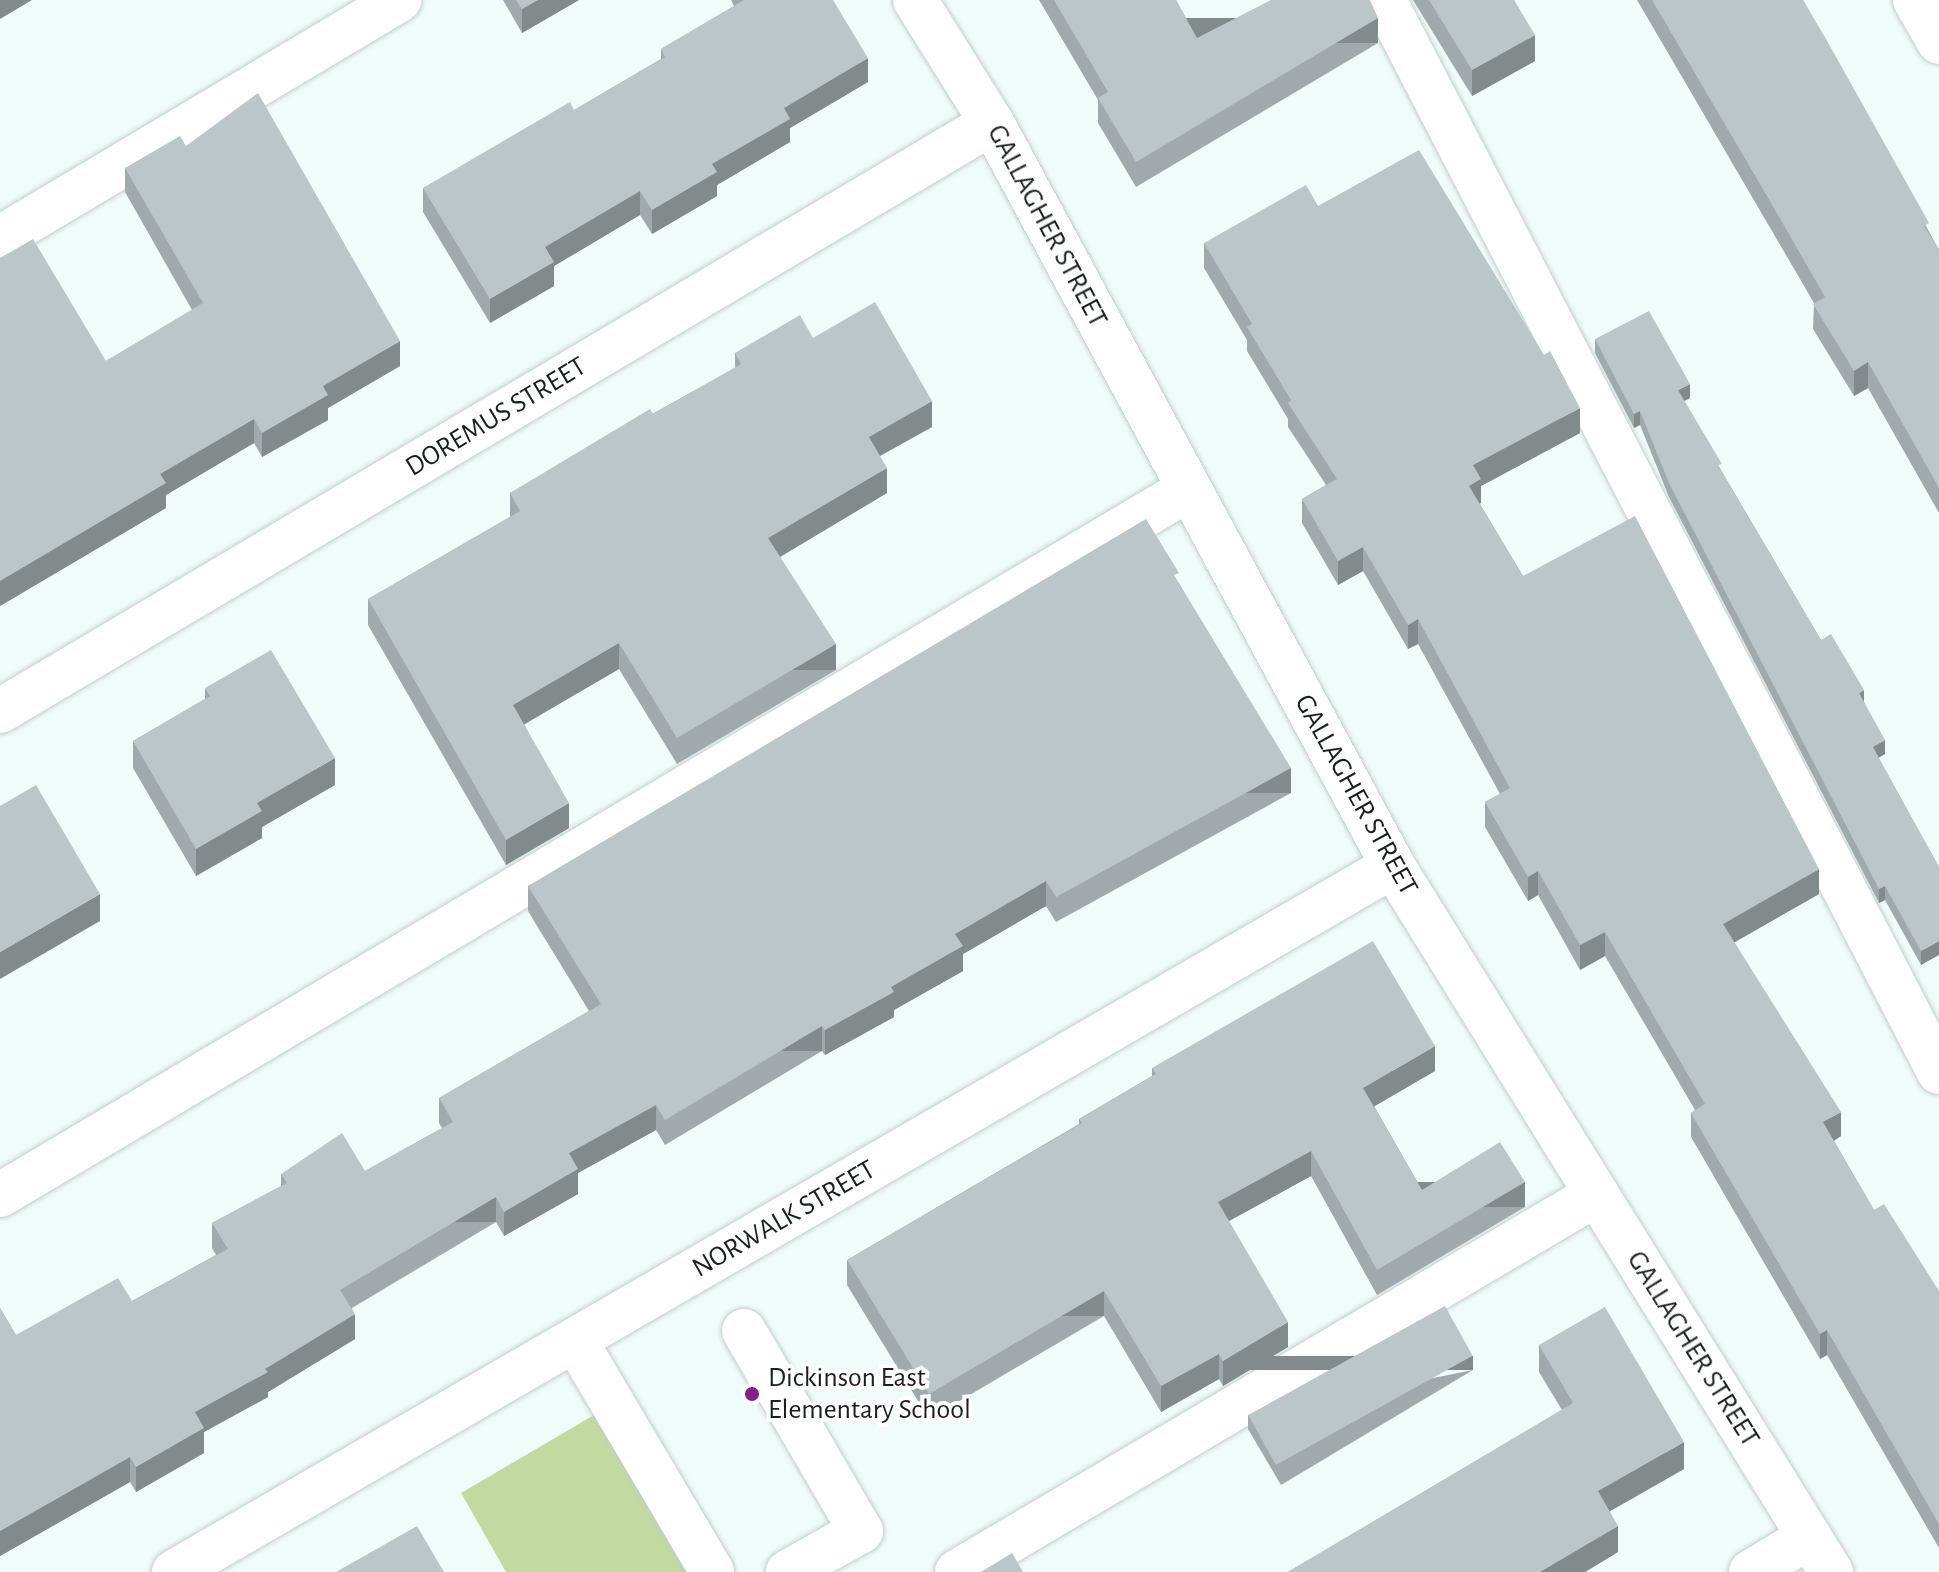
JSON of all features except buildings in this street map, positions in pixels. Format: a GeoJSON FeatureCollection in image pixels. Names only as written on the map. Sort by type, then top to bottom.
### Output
{"type":"FeatureCollection","features":[{"type":"Feature","properties":{"kind":"street"},"geometry":{"type":"LineString","coordinates":[[0,238],[399,0]]}},
{"type":"Feature","properties":{"kind":"street","name":"GALLAGHER STREET"},"geometry":{"type":"LineString","coordinates":[[915,0],[992,123],[1393,866],[1820,1554]]}},
{"type":"Feature","properties":{"kind":"street"},"geometry":{"type":"LineString","coordinates":[[1384,0],[1939,1072]]}},
{"type":"Feature","properties":{"kind":"street"},"geometry":{"type":"LineString","coordinates":[[1915,0],[1939,42]]}},
{"type":"Feature","properties":{"kind":"street","name":"DOREMUS STREET"},"geometry":{"type":"LineString","coordinates":[[0,711],[992,123]]}},
{"type":"Feature","properties":{"kind":"street"},"geometry":{"type":"LineString","coordinates":[[0,1195],[1189,489]]}},
{"type":"Feature","properties":{"kind":"street","name":"NORWALK STREET"},"geometry":{"type":"LineString","coordinates":[[174,1572],[1393,866]]}},
{"type":"Feature","properties":{"kind":"street"},"geometry":{"type":"LineString","coordinates":[[957,1572],[1597,1194]]}},
{"type":"Feature","properties":{"kind":"street"},"geometry":{"type":"LineString","coordinates":[[744,1331],[861,1531],[788,1572]]}},
{"type":"Feature","properties":{"kind":"street"},"geometry":{"type":"LineString","coordinates":[[575,1340],[712,1572]]}},
{"type":"Feature","properties":{"kind":"street"},"geometry":{"type":"LineString","coordinates":[[1751,1572],[1820,1554]]}},
{"type":"Feature","properties":{"kind":"green space"},"geometry":{"type":"Polygon","coordinates":[[[594,1415],[687,1572],[506,1572],[461,1493],[594,1415]]]}},
{"type":"Feature","properties":{"kind":"place","name":"Dickinson East Elementary School"},"geometry":{"type":"Point","coordinates":[752,1394]}}]}
